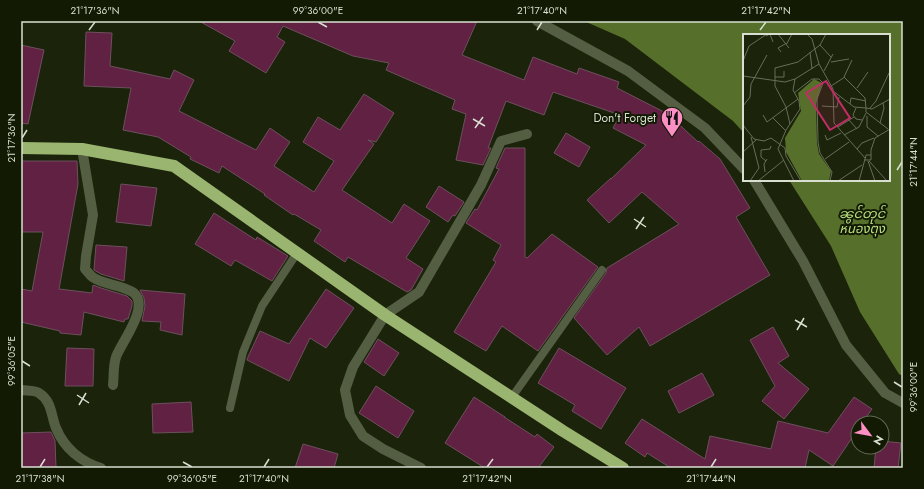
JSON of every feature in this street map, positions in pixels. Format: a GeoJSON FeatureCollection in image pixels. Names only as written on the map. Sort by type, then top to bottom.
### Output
{"type":"FeatureCollection","features":[{"type":"Feature","properties":{"kind":"highway"},"geometry":{"type":"LineString","coordinates":[[21,148],[82,149],[174,166],[385,315],[623,468]]}},
{"type":"Feature","properties":{"kind":"street"},"geometry":{"type":"LineString","coordinates":[[537,21],[628,71],[705,128],[743,169]]}},
{"type":"Feature","properties":{"kind":"street"},"geometry":{"type":"LineString","coordinates":[[421,468],[383,449],[363,436],[350,415],[345,390],[353,367],[385,315],[419,292],[481,185],[501,141],[528,134]]}},
{"type":"Feature","properties":{"kind":"street"},"geometry":{"type":"LineString","coordinates":[[82,149],[93,215],[85,269],[93,278],[135,294],[138,301],[137,316],[116,358],[113,385]]}},
{"type":"Feature","properties":{"kind":"street"},"geometry":{"type":"LineString","coordinates":[[755,181],[803,261],[846,345],[885,393],[903,403]]}},
{"type":"Feature","properties":{"kind":"street"},"geometry":{"type":"LineString","coordinates":[[21,390],[38,392],[46,400],[51,410],[56,428],[64,443],[74,454],[101,468]]}},
{"type":"Feature","properties":{"kind":"lane"},"geometry":{"type":"LineString","coordinates":[[230,408],[243,352],[259,313],[296,253]]}},
{"type":"Feature","properties":{"kind":"lane"},"geometry":{"type":"LineString","coordinates":[[512,397],[602,270]]}},
{"type":"Feature","properties":{"kind":"water","name":"ၼွင်တုင် หนองตุง"},"geometry":{"type":"Polygon","coordinates":[[[584,21],[903,21],[903,376],[899,374],[860,312],[831,246],[790,181],[890,181],[890,34],[743,34],[743,132],[733,121],[625,39],[584,21]]]}},
{"type":"Feature","properties":{"kind":"building"},"geometry":{"type":"Polygon","coordinates":[[[199,21],[477,21],[462,55],[524,80],[533,57],[577,74],[579,68],[619,82],[617,88],[668,114],[698,142],[699,141],[720,159],[750,208],[736,217],[770,275],[650,346],[639,327],[607,355],[574,318],[606,273],[607,268],[679,224],[642,192],[609,223],[587,200],[646,145],[613,128],[620,115],[553,92],[544,115],[506,101],[488,148],[491,148],[483,165],[456,160],[466,114],[452,109],[455,100],[386,70],[389,63],[353,56],[283,26],[277,37],[285,42],[266,73],[229,51],[235,41],[199,21]]]}},
{"type":"Feature","properties":{"kind":"building"},"geometry":{"type":"Polygon","coordinates":[[[86,32],[112,33],[110,66],[170,79],[174,70],[194,80],[179,111],[256,150],[270,128],[290,142],[274,166],[314,192],[334,161],[303,142],[318,117],[340,130],[364,94],[394,113],[376,142],[368,140],[374,144],[342,190],[392,223],[404,204],[430,221],[406,258],[423,269],[411,290],[407,292],[348,257],[345,262],[314,241],[321,230],[294,214],[293,215],[264,195],[265,194],[222,166],[219,173],[190,159],[191,157],[158,137],[123,130],[131,88],[84,86],[86,32]]]}},
{"type":"Feature","properties":{"kind":"building"},"geometry":{"type":"Polygon","coordinates":[[[21,45],[44,50],[28,124],[21,123],[21,45]]]}},
{"type":"Feature","properties":{"kind":"building"},"geometry":{"type":"Polygon","coordinates":[[[566,133],[590,147],[579,167],[554,153],[566,133]]]}},
{"type":"Feature","properties":{"kind":"building"},"geometry":{"type":"Polygon","coordinates":[[[505,148],[525,148],[525,257],[527,258],[552,234],[598,267],[538,351],[502,326],[486,351],[454,332],[496,262],[493,260],[501,245],[466,223],[475,209],[477,210],[499,169],[496,168],[505,148]]]}},
{"type":"Feature","properties":{"kind":"building"},"geometry":{"type":"Polygon","coordinates":[[[21,161],[77,161],[78,184],[59,289],[92,293],[93,285],[127,296],[132,301],[132,306],[128,319],[125,319],[124,322],[84,312],[81,335],[60,333],[60,331],[21,322],[21,289],[32,291],[43,232],[21,232],[21,161]]]}},
{"type":"Feature","properties":{"kind":"building"},"geometry":{"type":"Polygon","coordinates":[[[121,184],[157,188],[151,226],[116,222],[121,184]]]}},
{"type":"Feature","properties":{"kind":"building"},"geometry":{"type":"Polygon","coordinates":[[[439,186],[464,202],[455,216],[453,215],[448,222],[426,207],[439,186]]]}},
{"type":"Feature","properties":{"kind":"building"},"geometry":{"type":"Polygon","coordinates":[[[214,213],[256,240],[257,237],[288,256],[272,281],[235,260],[231,266],[195,244],[214,213]]]}},
{"type":"Feature","properties":{"kind":"building"},"geometry":{"type":"Polygon","coordinates":[[[96,245],[127,247],[124,281],[101,274],[94,270],[96,245]]]}},
{"type":"Feature","properties":{"kind":"building"},"geometry":{"type":"Polygon","coordinates":[[[326,289],[354,308],[326,348],[310,338],[289,381],[247,360],[260,331],[289,344],[326,289]]]}},
{"type":"Feature","properties":{"kind":"building"},"geometry":{"type":"Polygon","coordinates":[[[140,290],[185,294],[182,335],[160,330],[161,322],[142,321],[145,306],[144,298],[140,290]]]}},
{"type":"Feature","properties":{"kind":"building"},"geometry":{"type":"Polygon","coordinates":[[[773,327],[789,356],[778,363],[809,389],[784,419],[762,401],[775,386],[750,340],[773,327]]]}},
{"type":"Feature","properties":{"kind":"building"},"geometry":{"type":"Polygon","coordinates":[[[378,339],[399,353],[384,376],[364,362],[378,339]]]}},
{"type":"Feature","properties":{"kind":"building"},"geometry":{"type":"Polygon","coordinates":[[[67,348],[94,349],[93,386],[65,386],[67,348]]]}},
{"type":"Feature","properties":{"kind":"building"},"geometry":{"type":"Polygon","coordinates":[[[559,348],[626,388],[601,429],[572,411],[575,405],[538,383],[559,348]]]}},
{"type":"Feature","properties":{"kind":"building"},"geometry":{"type":"Polygon","coordinates":[[[702,373],[714,395],[679,413],[668,391],[702,373]]]}},
{"type":"Feature","properties":{"kind":"building"},"geometry":{"type":"Polygon","coordinates":[[[376,386],[414,411],[398,438],[359,413],[376,386]]]}},
{"type":"Feature","properties":{"kind":"building"},"geometry":{"type":"Polygon","coordinates":[[[474,397],[535,437],[537,434],[554,447],[538,468],[485,468],[445,443],[474,397]]]}},
{"type":"Feature","properties":{"kind":"building"},"geometry":{"type":"Polygon","coordinates":[[[854,397],[872,409],[868,415],[850,415],[850,441],[833,466],[809,450],[805,468],[671,468],[647,453],[645,457],[625,443],[642,419],[705,459],[710,436],[771,449],[778,421],[828,433],[854,397]]]}},
{"type":"Feature","properties":{"kind":"building"},"geometry":{"type":"Polygon","coordinates":[[[191,402],[193,432],[153,433],[152,404],[191,402]]]}},
{"type":"Feature","properties":{"kind":"building"},"geometry":{"type":"Polygon","coordinates":[[[51,432],[55,441],[56,468],[21,468],[21,433],[51,432]]]}},
{"type":"Feature","properties":{"kind":"building"},"geometry":{"type":"Polygon","coordinates":[[[890,442],[901,443],[898,468],[874,468],[875,455],[890,455],[890,442]]]}},
{"type":"Feature","properties":{"kind":"building"},"geometry":{"type":"Polygon","coordinates":[[[303,444],[338,454],[334,468],[295,468],[303,444]]]}},
{"type":"Feature","properties":{"kind":"place","name":"Don't Forget"},"geometry":{"type":"Point","coordinates":[672,138]}}]}
